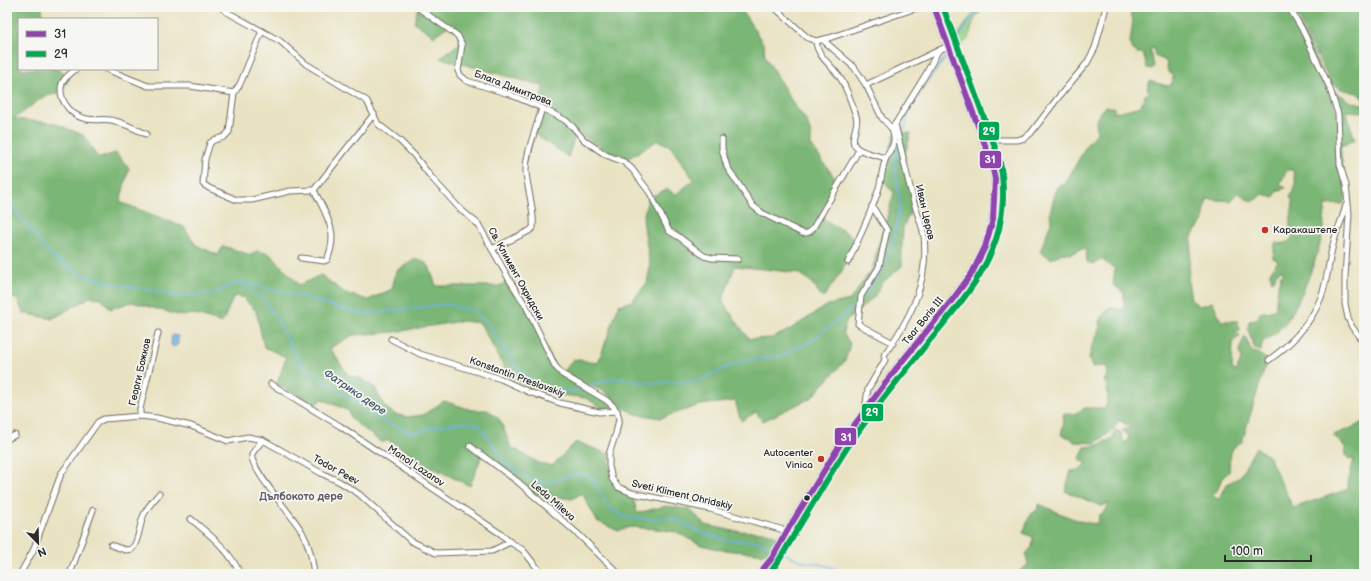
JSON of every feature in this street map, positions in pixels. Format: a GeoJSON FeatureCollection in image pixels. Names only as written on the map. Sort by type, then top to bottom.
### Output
{"type":"FeatureCollection","features":[{"type":"Feature","properties":{"kind":"street","name":"Св. Климент Охридски"},"geometry":{"type":"LineString","coordinates":[[221,7],[226,12],[280,40],[306,64],[367,101],[378,124],[400,141],[414,155],[430,178],[460,209],[478,224],[526,306],[555,366],[562,374],[606,400],[617,411]]}},
{"type":"Feature","properties":{"kind":"street","name":"Блага Димитрова"},"geometry":{"type":"LineString","coordinates":[[417,7],[458,36],[462,45],[458,71],[467,81],[509,94],[565,120],[584,140],[606,155],[624,162],[632,169],[650,193],[669,231],[704,256],[712,258],[738,259]]}},
{"type":"Feature","properties":{"kind":"street"},"geometry":{"type":"LineString","coordinates":[[774,7],[808,38],[816,41],[823,40],[919,7]]}},
{"type":"Feature","properties":{"kind":"street","name":"Tsar Boris III"},"geometry":{"type":"LineString","coordinates":[[759,574],[772,558],[780,542],[841,443],[895,370],[953,299],[972,273],[985,246],[993,219],[995,179],[984,140],[934,7]]}},
{"type":"Feature","properties":{"kind":"street"},"geometry":{"type":"LineString","coordinates":[[984,140],[1018,140],[1025,138],[1031,133],[1087,63],[1095,48],[1106,7]]}},
{"type":"Feature","properties":{"kind":"street"},"geometry":{"type":"LineString","coordinates":[[1287,7],[1290,9],[1302,29],[1329,86],[1338,114],[1340,165],[1346,185],[1349,214],[1345,304],[1348,318],[1352,327],[1364,343]]}},
{"type":"Feature","properties":{"kind":"street"},"geometry":{"type":"LineString","coordinates":[[262,31],[240,84],[234,93],[229,132],[224,137],[210,143],[205,159],[203,184],[237,200],[252,200],[290,191],[314,190],[374,114]]}},
{"type":"Feature","properties":{"kind":"street"},"geometry":{"type":"LineString","coordinates":[[823,40],[854,67],[866,84],[882,118],[892,129],[894,141],[892,150],[886,158],[879,188],[848,262]]}},
{"type":"Feature","properties":{"kind":"street"},"geometry":{"type":"LineString","coordinates":[[816,41],[816,49],[840,78],[847,91],[858,120],[853,141],[854,146],[859,150],[886,158]]}},
{"type":"Feature","properties":{"kind":"street"},"geometry":{"type":"LineString","coordinates":[[866,84],[948,46]]}},
{"type":"Feature","properties":{"kind":"street"},"geometry":{"type":"LineString","coordinates":[[892,129],[926,74],[938,51]]}},
{"type":"Feature","properties":{"kind":"street"},"geometry":{"type":"LineString","coordinates":[[75,70],[66,77],[61,88],[63,98],[69,110],[76,116],[86,119],[113,120],[126,124],[146,134]]}},
{"type":"Feature","properties":{"kind":"street"},"geometry":{"type":"LineString","coordinates":[[108,70],[148,86],[190,86],[234,93]]}},
{"type":"Feature","properties":{"kind":"street"},"geometry":{"type":"LineString","coordinates":[[492,248],[533,228],[533,218],[526,173],[526,161],[542,108]]}},
{"type":"Feature","properties":{"kind":"street","name":"Иван Церов"},"geometry":{"type":"LineString","coordinates":[[865,410],[868,389],[885,360],[884,355],[901,331],[918,296],[924,262],[924,235],[912,196],[905,160],[895,124]]}},
{"type":"Feature","properties":{"kind":"street"},"geometry":{"type":"LineString","coordinates":[[722,139],[722,149],[727,167],[753,206],[762,213],[805,234],[810,232],[813,228],[859,150]]}},
{"type":"Feature","properties":{"kind":"street"},"geometry":{"type":"LineString","coordinates":[[302,258],[326,261],[332,247],[332,231],[324,209],[314,190]]}},
{"type":"Feature","properties":{"kind":"street"},"geometry":{"type":"LineString","coordinates":[[1269,360],[1284,349],[1299,334],[1319,302],[1324,287],[1332,246],[1344,214],[1347,200]]}},
{"type":"Feature","properties":{"kind":"street"},"geometry":{"type":"LineString","coordinates":[[872,206],[887,230],[880,267],[862,296],[858,324],[893,343]]}},
{"type":"Feature","properties":{"kind":"street","name":"Георги Божков"},"geometry":{"type":"LineString","coordinates":[[140,416],[140,409],[158,333]]}},
{"type":"Feature","properties":{"kind":"street","name":"Konstantin Preslavskiy"},"geometry":{"type":"LineString","coordinates":[[391,339],[413,352],[501,379],[529,392],[560,403],[599,412],[617,411]]}},
{"type":"Feature","properties":{"kind":"street","name":"Manol Lazarov"},"geometry":{"type":"LineString","coordinates":[[271,384],[340,426],[501,534],[523,550],[542,574]]}},
{"type":"Feature","properties":{"kind":"street","name":"Sveti Kliment Ohridskiy"},"geometry":{"type":"LineString","coordinates":[[617,411],[619,419],[609,454],[609,466],[612,479],[618,487],[632,493],[710,508],[787,531]]}},
{"type":"Feature","properties":{"kind":"street","name":"Todor Peev"},"geometry":{"type":"LineString","coordinates":[[20,574],[32,551],[61,474],[98,422],[140,416],[157,418],[191,426],[228,441],[248,437],[263,440],[360,494],[411,540],[436,553],[492,551],[510,542]]}},
{"type":"Feature","properties":{"kind":"street"},"geometry":{"type":"LineString","coordinates":[[7,439],[15,435]]}},
{"type":"Feature","properties":{"kind":"street"},"geometry":{"type":"LineString","coordinates":[[263,440],[253,452],[252,460],[274,494],[302,531],[309,546],[314,574]]}},
{"type":"Feature","properties":{"kind":"street","name":"Leda Mileva"},"geometry":{"type":"LineString","coordinates":[[470,446],[517,481],[620,574]]}},
{"type":"Feature","properties":{"kind":"street"},"geometry":{"type":"LineString","coordinates":[[111,545],[125,550],[132,549],[135,545],[138,530],[144,515],[159,494]]}},
{"type":"Feature","properties":{"kind":"street"},"geometry":{"type":"LineString","coordinates":[[70,574],[93,510]]}},
{"type":"Feature","properties":{"kind":"street"},"geometry":{"type":"LineString","coordinates":[[191,518],[216,539],[229,555],[240,574]]}},
{"type":"Feature","properties":{"kind":"green space"},"geometry":{"type":"Polygon","coordinates":[[[7,7],[42,7],[43,18],[18,18],[18,70],[59,70],[70,78],[59,93],[43,97],[14,119],[54,123],[83,135],[98,158],[116,153],[129,168],[120,202],[184,227],[196,245],[218,255],[223,246],[251,255],[257,251],[270,254],[299,285],[321,275],[345,293],[368,300],[392,289],[396,271],[414,260],[422,260],[429,266],[436,286],[499,286],[510,281],[526,306],[555,366],[613,406],[604,409],[586,398],[553,394],[530,387],[510,378],[480,323],[461,321],[395,332],[353,335],[330,348],[348,375],[362,379],[375,388],[384,406],[394,414],[408,417],[423,415],[444,401],[472,410],[488,410],[500,420],[511,447],[539,463],[552,466],[576,442],[609,454],[609,466],[618,487],[632,493],[637,513],[666,506],[689,509],[706,525],[733,531],[767,532],[779,537],[769,554],[722,550],[701,545],[676,532],[630,527],[618,531],[597,521],[582,493],[572,499],[529,493],[482,455],[470,486],[421,462],[415,456],[388,440],[382,443],[351,419],[349,411],[322,399],[314,405],[277,384],[286,357],[264,347],[256,311],[242,297],[234,296],[222,323],[193,314],[182,316],[132,302],[110,309],[102,298],[90,297],[52,319],[23,313],[18,300],[7,295],[7,7]]]}},
{"type":"Feature","properties":{"kind":"green space"},"geometry":{"type":"Polygon","coordinates":[[[418,7],[594,7],[621,16],[619,7],[740,7],[764,45],[765,56],[794,105],[806,120],[811,133],[811,145],[837,181],[819,216],[855,238],[842,271],[823,298],[810,281],[799,273],[735,266],[722,301],[749,339],[772,338],[789,330],[828,305],[850,300],[872,269],[894,193],[881,177],[895,133],[911,133],[905,154],[904,172],[915,203],[903,227],[902,266],[882,283],[874,297],[846,321],[843,333],[850,344],[845,361],[811,398],[763,421],[756,412],[741,421],[735,401],[701,405],[661,418],[636,414],[622,407],[604,391],[578,381],[564,372],[573,359],[598,363],[619,305],[632,301],[647,283],[650,267],[643,219],[648,198],[668,189],[675,195],[694,180],[670,146],[658,140],[629,158],[608,151],[576,132],[568,157],[535,134],[543,86],[440,58],[460,43],[460,30],[452,23],[434,36],[414,22],[418,7]]]}},
{"type":"Feature","properties":{"kind":"green space"},"geometry":{"type":"Polygon","coordinates":[[[979,7],[985,7],[974,19],[968,39],[955,50],[953,43],[971,16],[979,7]]]}},
{"type":"Feature","properties":{"kind":"green space"},"geometry":{"type":"Polygon","coordinates":[[[1133,7],[1284,7],[1291,13],[1302,30],[1325,80],[1325,85],[1329,89],[1337,114],[1346,197],[1343,204],[1326,205],[1320,244],[1313,265],[1304,290],[1286,322],[1277,332],[1262,343],[1261,351],[1255,349],[1248,330],[1249,321],[1258,319],[1260,313],[1275,310],[1278,286],[1281,279],[1280,276],[1284,272],[1281,270],[1276,273],[1275,279],[1272,281],[1270,273],[1278,261],[1273,258],[1275,243],[1286,243],[1293,236],[1289,232],[1293,202],[1290,197],[1296,185],[1293,170],[1287,170],[1280,184],[1286,188],[1277,191],[1274,198],[1263,194],[1254,201],[1246,199],[1238,192],[1231,201],[1207,199],[1203,221],[1192,236],[1188,281],[1191,299],[1199,306],[1213,302],[1221,321],[1238,321],[1240,330],[1234,332],[1241,336],[1233,341],[1232,369],[1236,371],[1241,360],[1239,350],[1245,336],[1252,352],[1258,353],[1267,360],[1242,442],[1234,447],[1230,459],[1229,472],[1222,478],[1217,491],[1213,493],[1214,497],[1218,499],[1227,484],[1240,477],[1256,447],[1269,457],[1293,508],[1348,489],[1354,459],[1349,460],[1345,452],[1345,447],[1333,435],[1354,427],[1364,421],[1364,574],[1017,574],[1028,565],[1026,554],[1032,547],[1033,537],[1023,533],[1030,515],[1037,510],[1039,504],[1077,520],[1098,523],[1099,515],[1104,513],[1109,504],[1101,506],[1065,491],[1071,471],[1079,470],[1087,463],[1079,460],[1085,447],[1095,446],[1113,438],[1115,430],[1121,432],[1122,438],[1126,444],[1129,436],[1122,430],[1131,428],[1119,420],[1112,431],[1095,443],[1074,442],[1071,438],[1061,435],[1064,422],[1063,414],[1074,414],[1085,408],[1105,408],[1107,405],[1108,394],[1104,380],[1107,376],[1107,366],[1092,367],[1089,359],[1091,349],[1099,330],[1101,318],[1109,308],[1124,310],[1124,293],[1113,284],[1115,269],[1101,259],[1095,264],[1087,262],[1086,248],[1071,254],[1062,253],[1051,259],[1040,252],[1051,222],[1050,212],[1057,188],[1065,184],[1089,141],[1097,133],[1096,120],[1105,106],[1115,108],[1113,113],[1141,106],[1144,96],[1150,92],[1147,89],[1150,81],[1167,86],[1172,84],[1173,76],[1168,72],[1166,61],[1155,56],[1153,47],[1150,51],[1154,66],[1152,69],[1147,68],[1143,53],[1138,53],[1133,50],[1130,42],[1133,20],[1131,14],[1133,7]]]}},
{"type":"Feature","properties":{"kind":"green space"},"geometry":{"type":"Polygon","coordinates":[[[1297,7],[1364,7],[1364,100],[1357,93],[1341,89],[1329,80],[1295,11],[1297,7]]]}},
{"type":"Feature","properties":{"kind":"green space"},"geometry":{"type":"Polygon","coordinates":[[[1333,90],[1351,102],[1364,104],[1364,112],[1346,111],[1355,140],[1341,146],[1341,115],[1333,90]]]}},
{"type":"Feature","properties":{"kind":"water"},"geometry":{"type":"Polygon","coordinates":[[[173,335],[178,336],[178,344],[174,347],[171,345],[171,338],[173,335]]]}},
{"type":"Feature","properties":{"kind":"waterway"},"geometry":{"type":"LineString","coordinates":[[952,49],[968,23],[982,7]]}},
{"type":"Feature","properties":{"kind":"waterway"},"geometry":{"type":"LineString","coordinates":[[901,139],[911,106],[948,54]]}},
{"type":"Feature","properties":{"kind":"waterway"},"geometry":{"type":"LineString","coordinates":[[863,297],[884,266],[894,237],[900,203],[895,160],[899,147]]}},
{"type":"Feature","properties":{"kind":"waterway","name":"Фатрико дере"},"geometry":{"type":"LineString","coordinates":[[7,200],[50,255],[80,274],[116,284],[180,296],[213,293],[240,282],[261,298],[274,314],[293,351],[306,369],[384,422],[413,433],[433,427],[463,422],[479,425],[506,463],[528,479],[551,483],[567,476],[583,474],[594,480],[607,506],[624,517],[649,519],[673,518],[703,533],[726,540],[756,541],[770,545]]}},
{"type":"Feature","properties":{"kind":"waterway"},"geometry":{"type":"LineString","coordinates":[[241,282],[300,296],[364,314],[447,304],[458,308],[473,310],[488,323],[515,365],[538,384],[570,392],[581,388]]}},
{"type":"Feature","properties":{"kind":"waterway"},"geometry":{"type":"LineString","coordinates":[[587,386],[613,378],[651,383],[699,381],[724,368],[749,360],[780,356],[810,342],[858,303]]}},
{"type":"Feature","properties":{"kind":"waterway","name":"Фатрико дере"},"geometry":{"type":"LineString","coordinates":[[784,553],[802,561],[824,565],[850,574]]}},
{"type":"Feature","properties":{"kind":"transit line","name":"31"},"geometry":{"type":"LineString","coordinates":[[759,574],[772,558],[841,443],[895,370],[953,299],[972,273],[985,247],[993,219],[995,179],[991,161],[934,7]]}},
{"type":"Feature","properties":{"kind":"transit line","name":"29"},"geometry":{"type":"LineString","coordinates":[[769,574],[780,559],[847,448],[887,393],[972,286],[980,274],[996,239],[1003,205],[1003,181],[999,158],[943,7]]}},
{"type":"Feature","properties":{"kind":"place","name":"Каракаштепе"},"geometry":{"type":"Point","coordinates":[1265,230]}},
{"type":"Feature","properties":{"kind":"place","name":"Autocenter Vinica"},"geometry":{"type":"Point","coordinates":[821,459]}},
{"type":"Feature","properties":{"kind":"district","name":"Дълбокото дере"},"geometry":{"type":"Point","coordinates":[301,496]}}]}
